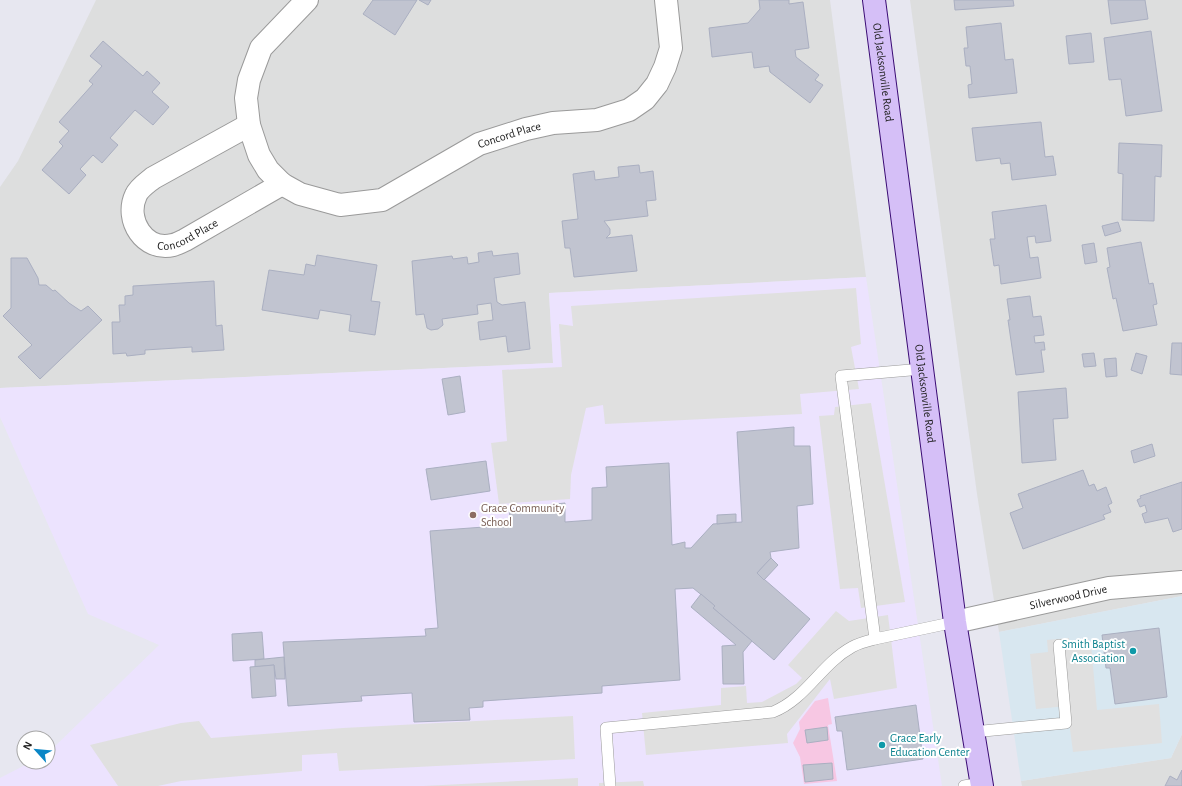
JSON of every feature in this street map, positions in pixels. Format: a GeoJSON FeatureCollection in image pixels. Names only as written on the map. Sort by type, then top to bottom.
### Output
{"type":"FeatureCollection","features":[{"type":"Feature","properties":{"kind":"main road","name":"Old Jacksonville Road"},"geometry":{"type":"LineString","coordinates":[[874,0],[955,622],[973,732],[976,785]]}},
{"type":"Feature","properties":{"kind":"street","name":"Concord Place"},"geometry":{"type":"LineString","coordinates":[[307,0],[261,48],[249,80],[246,98],[248,125],[259,155],[268,170],[282,184],[300,194],[340,205],[382,200],[479,144],[526,129],[553,123],[597,120],[629,110],[645,99],[657,84],[665,67],[671,48],[666,0]]}},
{"type":"Feature","properties":{"kind":"street","name":"Concord Place"},"geometry":{"type":"LineString","coordinates":[[248,125],[153,178],[142,187],[136,195],[132,208],[132,220],[146,239],[159,244],[172,245],[184,240],[282,184]]}},
{"type":"Feature","properties":{"kind":"street","name":"Silverwood Drive"},"geometry":{"type":"LineString","coordinates":[[955,622],[1109,588],[1182,582]]}},
{"type":"Feature","properties":{"kind":"lane"},"geometry":{"type":"LineString","coordinates":[[875,639],[841,376],[922,369]]}},
{"type":"Feature","properties":{"kind":"lane"},"geometry":{"type":"LineString","coordinates":[[610,786],[606,728],[774,712],[792,703],[842,653],[852,647],[875,639],[955,622]]}},
{"type":"Feature","properties":{"kind":"lane"},"geometry":{"type":"LineString","coordinates":[[973,732],[1066,723],[1059,645]]}},
{"type":"Feature","properties":{"kind":"shaded area"},"geometry":{"type":"Polygon","coordinates":[[[96,0],[830,0],[866,277],[549,293],[553,363],[0,388],[0,187],[18,161],[96,0]]]}},
{"type":"Feature","properties":{"kind":"shaded area"},"geometry":{"type":"Polygon","coordinates":[[[910,0],[1182,0],[1182,596],[999,632],[977,494],[910,0]]]}},
{"type":"Feature","properties":{"kind":"shaded area","name":"Grace Community School"},"geometry":{"type":"Polygon","coordinates":[[[866,277],[942,786],[0,786],[0,778],[16,770],[56,770],[56,745],[159,645],[88,614],[0,417],[0,388],[553,363],[549,293],[866,277]]]}},
{"type":"Feature","properties":{"kind":"shaded area"},"geometry":{"type":"Polygon","coordinates":[[[856,288],[861,344],[851,347],[859,389],[800,394],[802,414],[605,424],[603,405],[586,408],[571,475],[570,499],[499,504],[491,443],[507,441],[502,370],[562,367],[559,324],[573,326],[571,306],[856,288]]]}},
{"type":"Feature","properties":{"kind":"shaded area"},"geometry":{"type":"Polygon","coordinates":[[[871,403],[905,602],[861,608],[858,588],[840,589],[819,416],[834,415],[835,407],[871,403]]]}},
{"type":"Feature","properties":{"kind":"shaded area"},"geometry":{"type":"Polygon","coordinates":[[[1182,596],[1182,734],[1171,758],[1021,781],[999,632],[1182,596]]]}},
{"type":"Feature","properties":{"kind":"shaded area"},"geometry":{"type":"Polygon","coordinates":[[[836,611],[849,621],[888,615],[897,688],[834,699],[830,679],[787,734],[788,743],[646,755],[642,713],[721,705],[721,688],[746,686],[747,703],[762,702],[796,684],[802,678],[788,665],[836,611]]]}},
{"type":"Feature","properties":{"kind":"shaded area"},"geometry":{"type":"Polygon","coordinates":[[[1069,638],[1070,648],[1091,645],[1097,710],[1159,704],[1162,743],[1073,752],[1067,706],[1036,709],[1030,654],[1048,652],[1047,640],[1069,638]]]}},
{"type":"Feature","properties":{"kind":"shaded area"},"geometry":{"type":"Polygon","coordinates":[[[828,698],[832,724],[828,725],[837,781],[804,784],[800,757],[793,743],[800,729],[799,722],[815,701],[828,698]]]}},
{"type":"Feature","properties":{"kind":"shaded area"},"geometry":{"type":"Polygon","coordinates":[[[573,716],[575,759],[339,771],[337,753],[302,755],[302,771],[181,781],[158,786],[118,786],[90,745],[181,723],[199,721],[211,738],[343,728],[573,716]]]}},
{"type":"Feature","properties":{"kind":"shaded area"},"geometry":{"type":"Polygon","coordinates":[[[1182,734],[1182,786],[1022,786],[1021,781],[1171,758],[1182,734]]]}},
{"type":"Feature","properties":{"kind":"shaded area"},"geometry":{"type":"Polygon","coordinates":[[[578,778],[578,786],[423,786],[578,778]]]}},
{"type":"Feature","properties":{"kind":"shaded area"},"geometry":{"type":"Polygon","coordinates":[[[643,781],[644,786],[599,786],[599,783],[643,781]]]}},
{"type":"Feature","properties":{"kind":"building"},"geometry":{"type":"Polygon","coordinates":[[[373,0],[417,0],[395,35],[363,14],[373,0]]]}},
{"type":"Feature","properties":{"kind":"building"},"geometry":{"type":"Polygon","coordinates":[[[419,0],[431,0],[428,5],[419,0]]]}},
{"type":"Feature","properties":{"kind":"building"},"geometry":{"type":"Polygon","coordinates":[[[759,0],[789,0],[789,4],[803,2],[809,48],[795,50],[796,57],[819,75],[815,80],[823,85],[810,103],[770,72],[769,66],[754,68],[752,52],[712,57],[709,28],[748,23],[760,9],[759,0]]]}},
{"type":"Feature","properties":{"kind":"building"},"geometry":{"type":"Polygon","coordinates":[[[954,0],[1013,0],[1014,6],[955,10],[954,0]]]}},
{"type":"Feature","properties":{"kind":"building"},"geometry":{"type":"Polygon","coordinates":[[[1108,0],[1145,0],[1148,19],[1111,24],[1108,0]]]}},
{"type":"Feature","properties":{"kind":"building"},"geometry":{"type":"Polygon","coordinates":[[[1001,23],[1005,60],[1013,59],[1017,93],[969,98],[968,85],[972,84],[970,66],[966,66],[964,48],[968,48],[966,27],[1001,23]]]}},
{"type":"Feature","properties":{"kind":"building"},"geometry":{"type":"Polygon","coordinates":[[[1151,31],[1162,111],[1126,116],[1121,79],[1109,80],[1104,38],[1151,31]]]}},
{"type":"Feature","properties":{"kind":"building"},"geometry":{"type":"Polygon","coordinates":[[[1091,33],[1094,62],[1069,64],[1066,36],[1091,33]]]}},
{"type":"Feature","properties":{"kind":"building"},"geometry":{"type":"Polygon","coordinates":[[[103,41],[143,76],[147,71],[160,83],[152,92],[169,107],[153,125],[135,110],[110,138],[118,145],[102,163],[93,155],[80,169],[86,175],[69,194],[42,170],[63,146],[59,142],[69,131],[59,122],[93,84],[89,81],[102,66],[90,56],[103,41]]]}},
{"type":"Feature","properties":{"kind":"building"},"geometry":{"type":"Polygon","coordinates":[[[1041,122],[1045,157],[1053,156],[1056,175],[1012,180],[1010,163],[1001,164],[1000,158],[976,161],[972,128],[1041,122]]]}},
{"type":"Feature","properties":{"kind":"building"},"geometry":{"type":"Polygon","coordinates":[[[1119,143],[1162,145],[1161,177],[1155,176],[1154,221],[1122,220],[1123,174],[1118,173],[1119,143]]]}},
{"type":"Feature","properties":{"kind":"building"},"geometry":{"type":"Polygon","coordinates":[[[639,165],[640,173],[653,171],[656,200],[646,201],[648,216],[604,221],[610,229],[610,234],[606,238],[632,235],[637,271],[574,277],[570,248],[565,248],[562,221],[578,219],[573,174],[594,171],[595,180],[619,177],[618,167],[639,165]]]}},
{"type":"Feature","properties":{"kind":"building"},"geometry":{"type":"Polygon","coordinates":[[[1046,205],[1051,241],[1036,243],[1035,236],[1027,237],[1030,258],[1038,257],[1041,278],[1001,284],[999,265],[994,266],[990,239],[995,239],[992,212],[1046,205]]]}},
{"type":"Feature","properties":{"kind":"building"},"geometry":{"type":"Polygon","coordinates":[[[1118,222],[1121,231],[1105,236],[1102,226],[1118,222]]]}},
{"type":"Feature","properties":{"kind":"building"},"geometry":{"type":"Polygon","coordinates":[[[1141,242],[1149,284],[1153,283],[1157,304],[1153,305],[1157,325],[1123,331],[1116,298],[1113,299],[1107,268],[1110,267],[1107,248],[1141,242]]]}},
{"type":"Feature","properties":{"kind":"building"},"geometry":{"type":"Polygon","coordinates":[[[1094,243],[1097,262],[1085,264],[1082,245],[1094,243]]]}},
{"type":"Feature","properties":{"kind":"building"},"geometry":{"type":"Polygon","coordinates":[[[492,251],[493,256],[518,253],[520,274],[494,278],[497,302],[502,305],[525,302],[530,349],[508,352],[506,336],[480,340],[478,322],[493,320],[491,303],[477,305],[478,314],[442,319],[443,325],[438,329],[431,330],[427,328],[424,314],[416,315],[412,261],[452,256],[453,259],[467,257],[468,264],[479,262],[478,253],[492,251]]]}},
{"type":"Feature","properties":{"kind":"building"},"geometry":{"type":"Polygon","coordinates":[[[317,255],[377,265],[371,301],[380,302],[375,335],[349,331],[351,315],[320,310],[318,319],[262,310],[269,270],[304,275],[306,264],[315,266],[317,255]]]}},
{"type":"Feature","properties":{"kind":"building"},"geometry":{"type":"Polygon","coordinates":[[[11,258],[27,258],[38,278],[39,285],[46,285],[53,291],[55,290],[69,303],[81,311],[88,306],[102,320],[40,379],[18,357],[32,345],[3,316],[11,308],[11,258]]]}},
{"type":"Feature","properties":{"kind":"building"},"geometry":{"type":"Polygon","coordinates":[[[214,281],[216,326],[222,325],[224,350],[192,352],[192,347],[145,350],[145,354],[127,356],[126,353],[113,354],[112,322],[120,322],[119,305],[125,305],[125,296],[133,295],[133,286],[214,281]]]}},
{"type":"Feature","properties":{"kind":"building"},"geometry":{"type":"Polygon","coordinates":[[[1030,296],[1033,317],[1041,316],[1044,335],[1034,336],[1035,343],[1044,342],[1045,350],[1041,350],[1044,372],[1016,375],[1008,320],[1010,320],[1007,299],[1030,296]]]}},
{"type":"Feature","properties":{"kind":"building"},"geometry":{"type":"Polygon","coordinates":[[[1172,343],[1182,343],[1182,375],[1170,374],[1172,343]]]}},
{"type":"Feature","properties":{"kind":"building"},"geometry":{"type":"Polygon","coordinates":[[[1094,353],[1096,366],[1084,367],[1082,354],[1094,353]]]}},
{"type":"Feature","properties":{"kind":"building"},"geometry":{"type":"Polygon","coordinates":[[[1136,353],[1147,356],[1142,374],[1131,370],[1136,353]]]}},
{"type":"Feature","properties":{"kind":"building"},"geometry":{"type":"Polygon","coordinates":[[[1116,358],[1117,376],[1106,377],[1104,359],[1116,358]]]}},
{"type":"Feature","properties":{"kind":"building"},"geometry":{"type":"Polygon","coordinates":[[[460,376],[465,412],[448,415],[442,379],[460,376]]]}},
{"type":"Feature","properties":{"kind":"building"},"geometry":{"type":"Polygon","coordinates":[[[1066,388],[1068,418],[1053,419],[1056,460],[1022,463],[1018,392],[1066,388]]]}},
{"type":"Feature","properties":{"kind":"building"},"geometry":{"type":"Polygon","coordinates":[[[794,427],[794,446],[810,446],[813,504],[797,506],[799,548],[770,552],[771,558],[757,573],[810,619],[774,660],[713,608],[715,606],[693,588],[675,589],[680,680],[602,686],[602,693],[483,701],[483,707],[469,708],[470,720],[414,722],[412,693],[361,696],[362,701],[288,706],[283,642],[426,636],[425,629],[438,628],[430,531],[511,525],[509,509],[565,503],[565,522],[592,520],[592,488],[607,487],[606,467],[669,463],[672,545],[685,542],[685,548],[691,548],[713,524],[742,522],[737,432],[794,427]]]}},
{"type":"Feature","properties":{"kind":"building"},"geometry":{"type":"Polygon","coordinates":[[[1152,444],[1155,456],[1134,463],[1131,451],[1152,444]]]}},
{"type":"Feature","properties":{"kind":"building"},"geometry":{"type":"Polygon","coordinates":[[[486,461],[490,491],[431,500],[426,469],[486,461]]]}},
{"type":"Feature","properties":{"kind":"building"},"geometry":{"type":"Polygon","coordinates":[[[1083,470],[1089,486],[1094,484],[1097,491],[1106,487],[1112,503],[1108,505],[1111,512],[1103,515],[1105,519],[1023,549],[1010,513],[1023,508],[1018,494],[1083,470]]]}},
{"type":"Feature","properties":{"kind":"building"},"geometry":{"type":"Polygon","coordinates":[[[1182,482],[1182,529],[1173,532],[1168,518],[1145,523],[1142,514],[1147,512],[1145,505],[1140,507],[1137,500],[1141,498],[1140,496],[1182,482]]]}},
{"type":"Feature","properties":{"kind":"building"},"geometry":{"type":"Polygon","coordinates":[[[736,514],[736,522],[717,524],[717,515],[736,514]]]}},
{"type":"Feature","properties":{"kind":"building"},"geometry":{"type":"Polygon","coordinates":[[[771,558],[778,565],[764,580],[757,573],[771,558]]]}},
{"type":"Feature","properties":{"kind":"building"},"geometry":{"type":"Polygon","coordinates":[[[701,594],[715,606],[713,608],[752,641],[743,652],[744,684],[723,684],[722,646],[736,645],[691,607],[701,594]]]}},
{"type":"Feature","properties":{"kind":"building","name":"Smith Baptist Association"},"geometry":{"type":"Polygon","coordinates":[[[1159,628],[1167,697],[1115,704],[1110,668],[1106,668],[1102,635],[1159,628]]]}},
{"type":"Feature","properties":{"kind":"building"},"geometry":{"type":"Polygon","coordinates":[[[262,632],[264,659],[233,661],[232,634],[262,632]]]}},
{"type":"Feature","properties":{"kind":"building"},"geometry":{"type":"Polygon","coordinates":[[[284,657],[285,679],[276,679],[274,665],[255,667],[255,660],[284,657]]]}},
{"type":"Feature","properties":{"kind":"building"},"geometry":{"type":"Polygon","coordinates":[[[274,665],[276,696],[252,698],[250,667],[274,665]]]}},
{"type":"Feature","properties":{"kind":"building","name":"Grace Early Education Center"},"geometry":{"type":"Polygon","coordinates":[[[916,705],[923,759],[847,770],[842,731],[837,731],[835,717],[916,705]]]}},
{"type":"Feature","properties":{"kind":"building"},"geometry":{"type":"Polygon","coordinates":[[[827,727],[828,740],[807,743],[805,730],[827,727]]]}},
{"type":"Feature","properties":{"kind":"building"},"geometry":{"type":"Polygon","coordinates":[[[832,763],[833,779],[805,782],[803,765],[832,763]]]}},
{"type":"Feature","properties":{"kind":"building"},"geometry":{"type":"Polygon","coordinates":[[[1182,770],[1182,786],[1165,786],[1170,776],[1177,780],[1182,770]]]}},
{"type":"Feature","properties":{"kind":"place","name":"Grace Community School"},"geometry":{"type":"Point","coordinates":[473,515]}},
{"type":"Feature","properties":{"kind":"place","name":"Smith Baptist Association"},"geometry":{"type":"Point","coordinates":[1133,651]}},
{"type":"Feature","properties":{"kind":"place","name":"Grace Early Education Center"},"geometry":{"type":"Point","coordinates":[882,745]}}]}
